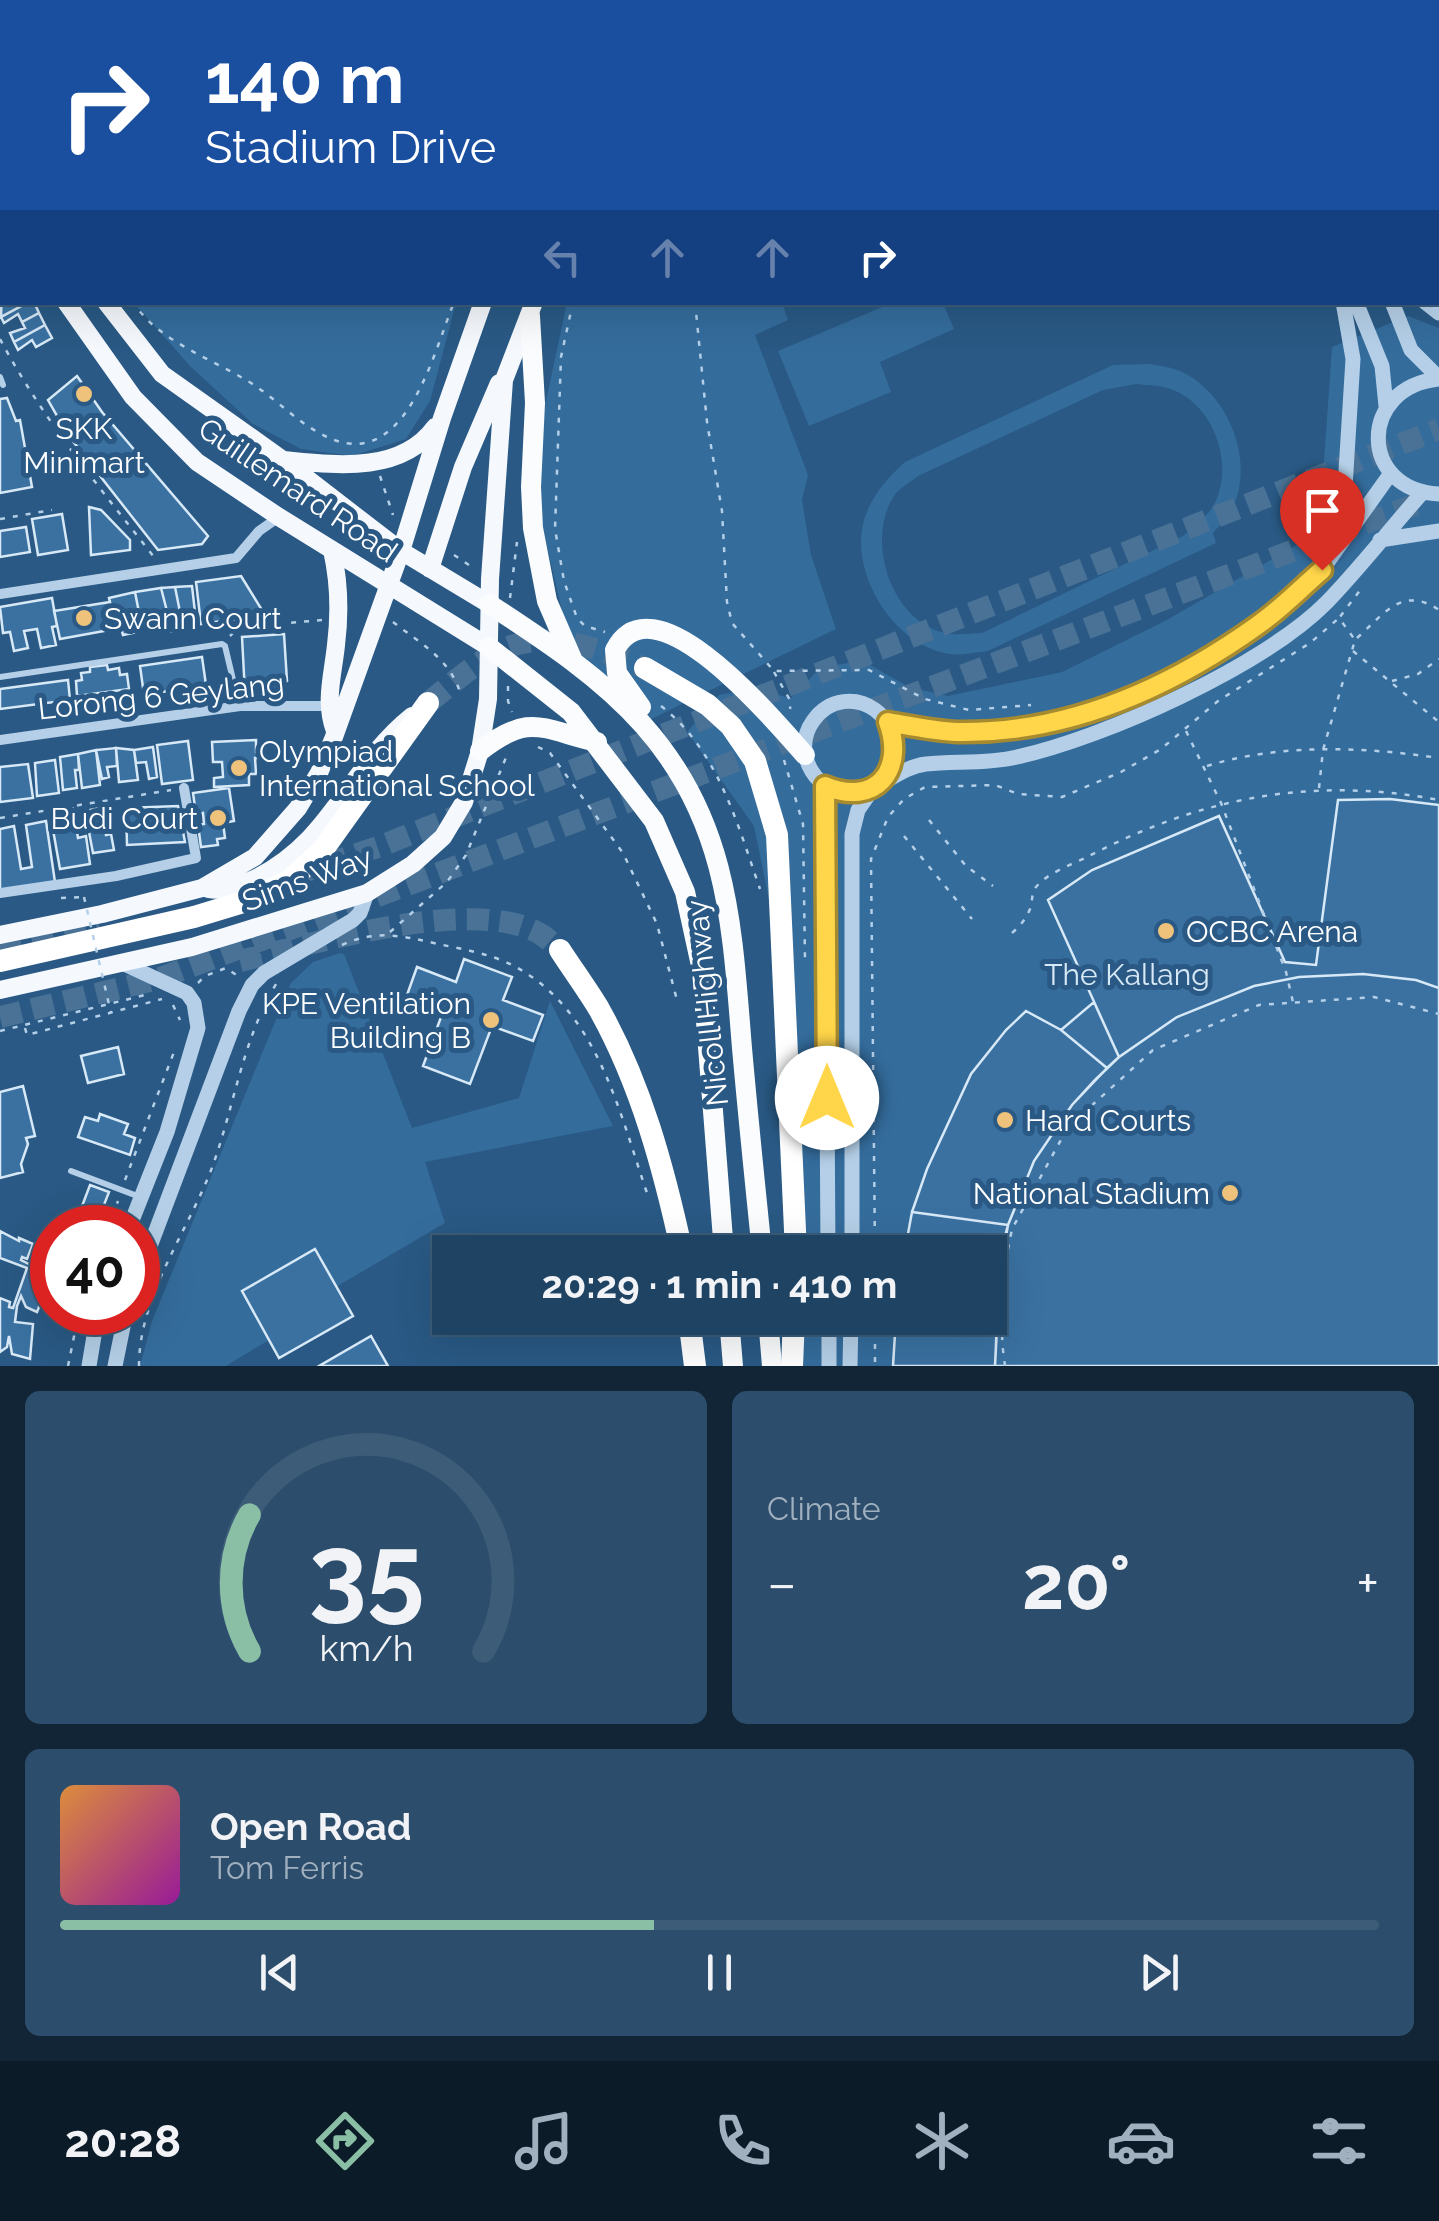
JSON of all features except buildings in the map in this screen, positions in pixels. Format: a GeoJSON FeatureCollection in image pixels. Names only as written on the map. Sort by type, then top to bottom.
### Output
{"type":"FeatureCollection","features":[{"type":"Feature","properties":{"kind":"highway"},"geometry":{"type":"LineString","coordinates":[[532,309],[533,528],[548,601],[574,662]]}},
{"type":"Feature","properties":{"kind":"highway","name":"Nicoll Highway"},"geometry":{"type":"LineString","coordinates":[[489,604],[574,662],[645,727],[676,768],[714,847],[727,894],[760,1235]]}},
{"type":"Feature","properties":{"kind":"highway"},"geometry":{"type":"LineString","coordinates":[[714,847],[710,811],[689,769],[617,673],[614,662],[620,640],[636,630],[650,629],[698,649],[731,674],[794,758]]}},
{"type":"Feature","properties":{"kind":"highway","name":"Nicoll Highway"},"geometry":{"type":"LineString","coordinates":[[488,647],[571,712],[597,742],[666,842],[685,892],[702,970],[723,1235]]}},
{"type":"Feature","properties":{"kind":"highway"},"geometry":{"type":"LineString","coordinates":[[644,668],[708,704],[730,726],[755,760],[777,835],[795,1235]]}},
{"type":"Feature","properties":{"kind":"highway"},"geometry":{"type":"LineString","coordinates":[[0,960],[194,917],[250,900],[289,881],[322,851],[428,703]]}},
{"type":"Feature","properties":{"kind":"highway"},"geometry":{"type":"LineString","coordinates":[[480,750],[518,726],[597,742]]}},
{"type":"Feature","properties":{"kind":"highway"},"geometry":{"type":"LineString","coordinates":[[560,950],[599,1009],[629,1074],[660,1156],[678,1235]]}},
{"type":"Feature","properties":{"kind":"highway"},"geometry":{"type":"LineString","coordinates":[[691,1335],[695,1366]]}},
{"type":"Feature","properties":{"kind":"highway"},"geometry":{"type":"LineString","coordinates":[[730,1335],[733,1366]]}},
{"type":"Feature","properties":{"kind":"highway"},"geometry":{"type":"LineString","coordinates":[[775,1335],[788,1364]]}},
{"type":"Feature","properties":{"kind":"highway"},"geometry":{"type":"LineString","coordinates":[[788,1364],[792,1335]]}},
{"type":"Feature","properties":{"kind":"main road","name":"Guillemard Road"},"geometry":{"type":"LineString","coordinates":[[68,305],[133,397],[197,462],[279,518],[488,647]]}},
{"type":"Feature","properties":{"kind":"main road","name":"Guillemard Road"},"geometry":{"type":"LineString","coordinates":[[108,305],[162,374],[283,460],[400,551],[489,604]]}},
{"type":"Feature","properties":{"kind":"main road","name":"Sims Way"},"geometry":{"type":"LineString","coordinates":[[0,934],[102,914],[202,888],[255,857],[278,833],[309,790],[336,731],[482,305]]}},
{"type":"Feature","properties":{"kind":"main road"},"geometry":{"type":"LineString","coordinates":[[388,584],[430,569],[463,467],[532,309]]}},
{"type":"Feature","properties":{"kind":"main road","name":"Sims Way"},"geometry":{"type":"LineString","coordinates":[[0,990],[192,947],[367,893],[414,864],[443,836],[464,802],[480,750],[488,699],[495,476],[504,380]]}},
{"type":"Feature","properties":{"kind":"main road"},"geometry":{"type":"LineString","coordinates":[[283,460],[351,465],[376,462],[405,453],[426,440],[442,418]]}},
{"type":"Feature","properties":{"kind":"main road"},"geometry":{"type":"LineString","coordinates":[[324,545],[339,592],[332,619],[328,706],[336,731]]}},
{"type":"Feature","properties":{"kind":"main road"},"geometry":{"type":"LineString","coordinates":[[202,888],[233,888],[283,864],[321,829],[395,730],[428,703]]}},
{"type":"Feature","properties":{"kind":"street"},"geometry":{"type":"LineString","coordinates":[[1322,570],[1343,519],[1352,359],[1343,305]]}},
{"type":"Feature","properties":{"kind":"street"},"geometry":{"type":"LineString","coordinates":[[1357,305],[1382,366],[1386,406],[1378,433],[1383,461],[1390,474],[1404,486],[1439,494]]}},
{"type":"Feature","properties":{"kind":"street"},"geometry":{"type":"LineString","coordinates":[[1393,305],[1411,350],[1439,378]]}},
{"type":"Feature","properties":{"kind":"street"},"geometry":{"type":"LineString","coordinates":[[1386,406],[1401,390],[1439,378]]}},
{"type":"Feature","properties":{"kind":"street"},"geometry":{"type":"LineString","coordinates":[[888,722],[952,732],[1032,727],[1088,715],[1158,684],[1261,624],[1322,570],[1390,474]]}},
{"type":"Feature","properties":{"kind":"street"},"geometry":{"type":"LineString","coordinates":[[852,1235],[852,834],[858,810],[878,784],[894,763],[896,742],[888,722],[860,702],[842,702],[826,708],[813,721],[794,758],[825,786],[841,793],[858,793],[878,784],[922,764],[1008,759],[1083,739],[1228,671],[1270,646],[1326,603],[1422,493]]}},
{"type":"Feature","properties":{"kind":"street"},"geometry":{"type":"LineString","coordinates":[[0,594],[236,558],[259,531],[279,518]]}},
{"type":"Feature","properties":{"kind":"street"},"geometry":{"type":"LineString","coordinates":[[1380,540],[1439,531]]}},
{"type":"Feature","properties":{"kind":"street","name":"Lorong 6 Geylang"},"geometry":{"type":"LineString","coordinates":[[0,740],[240,706],[328,706]]}},
{"type":"Feature","properties":{"kind":"street"},"geometry":{"type":"LineString","coordinates":[[825,786],[828,1235]]}},
{"type":"Feature","properties":{"kind":"street"},"geometry":{"type":"LineString","coordinates":[[0,893],[116,876],[196,858],[184,788]]}},
{"type":"Feature","properties":{"kind":"street"},"geometry":{"type":"LineString","coordinates":[[160,1219],[238,1011],[252,985],[282,961],[353,920],[367,893]]}},
{"type":"Feature","properties":{"kind":"street"},"geometry":{"type":"LineString","coordinates":[[122,963],[186,993],[197,1015],[198,1038],[138,1205]]}},
{"type":"Feature","properties":{"kind":"street"},"geometry":{"type":"LineString","coordinates":[[89,1366],[94,1335]]}},
{"type":"Feature","properties":{"kind":"street"},"geometry":{"type":"LineString","coordinates":[[115,1366],[121,1335]]}},
{"type":"Feature","properties":{"kind":"street"},"geometry":{"type":"LineString","coordinates":[[829,1335],[829,1366]]}},
{"type":"Feature","properties":{"kind":"street"},"geometry":{"type":"LineString","coordinates":[[850,1366],[851,1335]]}},
{"type":"Feature","properties":{"kind":"lane"},"geometry":{"type":"LineString","coordinates":[[0,677],[222,644],[240,706]]}},
{"type":"Feature","properties":{"kind":"lane"},"geometry":{"type":"LineString","coordinates":[[71,1171],[141,1198]]}},
{"type":"Feature","properties":{"kind":"path"},"geometry":{"type":"LineString","coordinates":[[134,305],[157,329],[256,387],[314,430],[336,440],[360,443],[390,430],[413,407],[453,305]]}},
{"type":"Feature","properties":{"kind":"path"},"geometry":{"type":"LineString","coordinates":[[555,529],[560,357],[573,305]]}},
{"type":"Feature","properties":{"kind":"path"},"geometry":{"type":"LineString","coordinates":[[695,305],[722,511],[727,602],[732,623],[743,640],[774,671],[870,670],[925,699],[969,710],[1032,705]]}},
{"type":"Feature","properties":{"kind":"path"},"geometry":{"type":"LineString","coordinates":[[0,339],[20,378],[75,457],[154,557]]}},
{"type":"Feature","properties":{"kind":"path"},"geometry":{"type":"LineString","coordinates":[[0,519],[52,510]]}},
{"type":"Feature","properties":{"kind":"path"},"geometry":{"type":"LineString","coordinates":[[510,592],[516,538]]}},
{"type":"Feature","properties":{"kind":"path"},"geometry":{"type":"LineString","coordinates":[[875,1235],[871,860],[888,817],[904,799],[925,787],[995,784],[1018,794],[1062,797],[1121,772],[1161,749],[1218,700],[1310,642],[1339,618],[1361,590]]}},
{"type":"Feature","properties":{"kind":"path"},"geometry":{"type":"LineString","coordinates":[[1319,790],[1323,750],[1355,640],[1399,602],[1424,601],[1439,610]]}},
{"type":"Feature","properties":{"kind":"path"},"geometry":{"type":"LineString","coordinates":[[1326,603],[1355,640]]}},
{"type":"Feature","properties":{"kind":"path"},"geometry":{"type":"LineString","coordinates":[[222,644],[239,627],[332,619]]}},
{"type":"Feature","properties":{"kind":"path"},"geometry":{"type":"LineString","coordinates":[[391,622],[440,658],[454,675],[461,696]]}},
{"type":"Feature","properties":{"kind":"path"},"geometry":{"type":"LineString","coordinates":[[1352,650],[1439,722]]}},
{"type":"Feature","properties":{"kind":"path"},"geometry":{"type":"LineString","coordinates":[[1390,682],[1418,674],[1439,659]]}},
{"type":"Feature","properties":{"kind":"path"},"geometry":{"type":"LineString","coordinates":[[656,702],[698,742],[731,806],[761,892]]}},
{"type":"Feature","properties":{"kind":"path"},"geometry":{"type":"LineString","coordinates":[[1185,729],[1221,802],[1286,972],[1293,1002]]}},
{"type":"Feature","properties":{"kind":"path"},"geometry":{"type":"LineString","coordinates":[[532,743],[550,753],[623,853],[658,924],[678,1004]]}},
{"type":"Feature","properties":{"kind":"path"},"geometry":{"type":"LineString","coordinates":[[512,747],[466,855],[447,882],[389,933],[511,964],[553,994],[588,1037],[650,1202]]}},
{"type":"Feature","properties":{"kind":"path"},"geometry":{"type":"LineString","coordinates":[[1204,766],[1250,756],[1323,750],[1369,750],[1439,758]]}},
{"type":"Feature","properties":{"kind":"path"},"geometry":{"type":"LineString","coordinates":[[794,758],[803,824],[805,959]]}},
{"type":"Feature","properties":{"kind":"path"},"geometry":{"type":"LineString","coordinates":[[0,818],[184,788]]}},
{"type":"Feature","properties":{"kind":"path"},"geometry":{"type":"LineString","coordinates":[[1012,934],[1025,919],[1034,890],[1052,876],[1140,832],[1221,802],[1277,792],[1319,790],[1365,790],[1439,800]]}},
{"type":"Feature","properties":{"kind":"path"},"geometry":{"type":"LineString","coordinates":[[929,820],[966,866],[994,886]]}},
{"type":"Feature","properties":{"kind":"path"},"geometry":{"type":"LineString","coordinates":[[904,836],[972,919]]}},
{"type":"Feature","properties":{"kind":"path"},"geometry":{"type":"LineString","coordinates":[[84,897],[111,1013]]}},
{"type":"Feature","properties":{"kind":"path"},"geometry":{"type":"LineString","coordinates":[[138,1366],[148,1311],[213,1166],[241,1070],[270,994],[226,968],[206,976],[186,993]]}},
{"type":"Feature","properties":{"kind":"path"},"geometry":{"type":"LineString","coordinates":[[0,1031],[164,990],[182,1030]]}},
{"type":"Feature","properties":{"kind":"path"},"geometry":{"type":"LineString","coordinates":[[1005,1366],[1003,1326],[1012,1228],[1068,1127],[1154,1050],[1259,1005],[1374,997],[1439,1014]]}},
{"type":"Feature","properties":{"kind":"path"},"geometry":{"type":"LineString","coordinates":[[24,1026],[27,1035],[169,998]]}},
{"type":"Feature","properties":{"kind":"path"},"geometry":{"type":"LineString","coordinates":[[116,1205],[176,1048]]}},
{"type":"Feature","properties":{"kind":"path"},"geometry":{"type":"LineString","coordinates":[[68,1366],[74,1335]]}},
{"type":"Feature","properties":{"kind":"path"},"geometry":{"type":"LineString","coordinates":[[875,1335],[875,1366]]}},
{"type":"Feature","properties":{"kind":"green space"},"geometry":{"type":"Polygon","coordinates":[[[136,305],[455,305],[430,401],[406,439],[352,456],[301,449],[253,424],[191,367],[136,305]]]}},
{"type":"Feature","properties":{"kind":"green space"},"geometry":{"type":"Polygon","coordinates":[[[567,305],[783,305],[788,320],[755,335],[808,475],[802,500],[811,555],[836,629],[643,723],[574,662],[533,487],[544,410],[567,305]]]}},
{"type":"Feature","properties":{"kind":"green space"},"geometry":{"type":"Polygon","coordinates":[[[887,305],[944,305],[954,329],[880,362],[891,392],[809,426],[778,351],[887,305]]]}},
{"type":"Feature","properties":{"kind":"green space","name":"The Kallang"},"geometry":{"type":"Polygon","coordinates":[[[1408,316],[1439,328],[1439,1366],[802,1366],[801,1335],[1007,1335],[1007,1235],[796,1235],[784,973],[754,826],[687,732],[719,695],[754,689],[791,698],[821,667],[863,661],[909,687],[948,696],[1062,672],[1165,621],[1319,532],[1332,347],[1408,316]]]}},
{"type":"Feature","properties":{"kind":"green space"},"geometry":{"type":"Polygon","coordinates":[[[1150,364],[1180,371],[1213,396],[1225,414],[1240,455],[1241,476],[1228,516],[1213,533],[1216,543],[988,651],[950,654],[914,640],[899,628],[875,595],[862,558],[862,528],[881,487],[905,462],[1113,365],[1150,364]],[[1136,384],[1103,390],[918,476],[896,493],[885,515],[884,558],[890,580],[913,616],[931,628],[951,634],[982,633],[1183,536],[1204,518],[1216,501],[1222,479],[1214,431],[1195,404],[1182,394],[1136,384]]]}},
{"type":"Feature","properties":{"kind":"green space"},"geometry":{"type":"Polygon","coordinates":[[[344,954],[412,1128],[519,1098],[550,1001],[613,1126],[425,1162],[445,1223],[336,1287],[242,1291],[269,1340],[226,1366],[140,1366],[148,1335],[160,1335],[160,1302],[291,983],[313,962],[344,954]]]}},
{"type":"Feature","properties":{"kind":"tunnel"},"geometry":{"type":"LineString","coordinates":[[294,875],[378,847],[1439,429]]}},
{"type":"Feature","properties":{"kind":"tunnel"},"geometry":{"type":"LineString","coordinates":[[0,1017],[158,979],[1422,502]]}},
{"type":"Feature","properties":{"kind":"tunnel"},"geometry":{"type":"LineString","coordinates":[[428,703],[485,659],[523,643],[577,644],[645,668]]}},
{"type":"Feature","properties":{"kind":"tunnel"},"geometry":{"type":"LineString","coordinates":[[240,961],[394,926],[478,919],[513,924],[542,935],[560,950]]}},
{"type":"Feature","properties":{"kind":"tunnel"},"geometry":{"type":"LineString","coordinates":[[0,949],[98,921]]}},
{"type":"Feature","properties":{"kind":"place","name":"SKK Minimart"},"geometry":{"type":"Point","coordinates":[84,394]}},
{"type":"Feature","properties":{"kind":"place","name":"Swann Court"},"geometry":{"type":"Point","coordinates":[84,618]}},
{"type":"Feature","properties":{"kind":"place","name":"Olympiad International School"},"geometry":{"type":"Point","coordinates":[239,768]}},
{"type":"Feature","properties":{"kind":"place","name":"Budi Court"},"geometry":{"type":"Point","coordinates":[218,818]}},
{"type":"Feature","properties":{"kind":"place","name":"OCBC Arena"},"geometry":{"type":"Point","coordinates":[1166,931]}},
{"type":"Feature","properties":{"kind":"place","name":"KPE Ventilation Building B"},"geometry":{"type":"Point","coordinates":[491,1020]}},
{"type":"Feature","properties":{"kind":"place","name":"Hard Courts"},"geometry":{"type":"Point","coordinates":[1005,1120]}},
{"type":"Feature","properties":{"kind":"place","name":"National Stadium"},"geometry":{"type":"Point","coordinates":[1230,1193]}},
{"type":"Feature","properties":{"kind":"route"},"geometry":{"type":"LineString","coordinates":[[827,1098],[825,786],[841,793],[858,793],[882,781],[894,763],[896,742],[888,722],[952,732],[980,732],[1032,727],[1088,715],[1123,700],[1222,649],[1261,624],[1322,570]]}}]}
